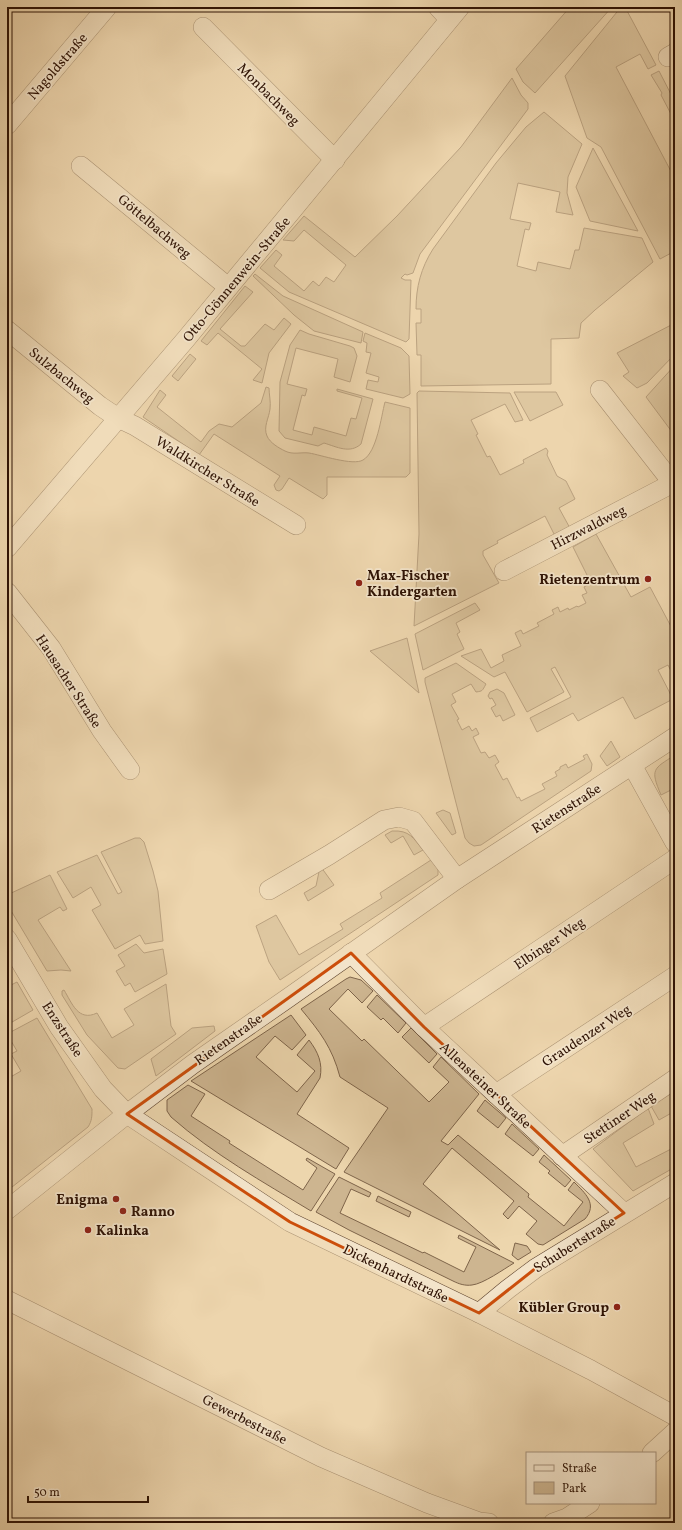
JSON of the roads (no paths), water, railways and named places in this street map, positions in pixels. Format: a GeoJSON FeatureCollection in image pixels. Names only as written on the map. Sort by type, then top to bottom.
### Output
{"type":"FeatureCollection","features":[{"type":"Feature","properties":{"kind":"street","name":"Nagoldstraße"},"geometry":{"type":"LineString","coordinates":[[11,112],[107,7]]}},
{"type":"Feature","properties":{"kind":"street","name":"Otto-Gönnenwein-Straße"},"geometry":{"type":"LineString","coordinates":[[7,548],[182,344],[335,160],[449,11]]}},
{"type":"Feature","properties":{"kind":"street","name":"Monbachweg"},"geometry":{"type":"LineString","coordinates":[[202,27],[335,160]]}},
{"type":"Feature","properties":{"kind":"street","name":"Göttelbachweg"},"geometry":{"type":"LineString","coordinates":[[81,166],[228,287]]}},
{"type":"Feature","properties":{"kind":"street","name":"Sulzbachweg"},"geometry":{"type":"LineString","coordinates":[[7,330],[100,406],[118,418]]}},
{"type":"Feature","properties":{"kind":"street","name":"Hirzwaldweg"},"geometry":{"type":"LineString","coordinates":[[504,571],[674,485],[600,390]]}},
{"type":"Feature","properties":{"kind":"street","name":"Waldkircher Straße"},"geometry":{"type":"LineString","coordinates":[[118,418],[135,426],[296,525]]}},
{"type":"Feature","properties":{"kind":"street","name":"Hausacher Straße"},"geometry":{"type":"LineString","coordinates":[[7,592],[51,648],[102,731],[130,770]]}},
{"type":"Feature","properties":{"kind":"street","name":"Rietenstraße"},"geometry":{"type":"LineString","coordinates":[[7,1210],[126,1114],[193,1064],[351,952],[457,878],[675,737]]}},
{"type":"Feature","properties":{"kind":"street"},"geometry":{"type":"LineString","coordinates":[[632,765],[675,843]]}},
{"type":"Feature","properties":{"kind":"street"},"geometry":{"type":"LineString","coordinates":[[269,890],[329,855],[384,820],[399,817],[413,821],[457,878]]}},
{"type":"Feature","properties":{"kind":"street","name":"Elbinger Weg"},"geometry":{"type":"LineString","coordinates":[[424,1027],[675,859]]}},
{"type":"Feature","properties":{"kind":"street","name":"Enzstraße"},"geometry":{"type":"LineString","coordinates":[[7,939],[59,1027],[103,1088],[126,1114]]}},
{"type":"Feature","properties":{"kind":"street","name":"Allensteiner Straße"},"geometry":{"type":"LineString","coordinates":[[351,952],[424,1027],[624,1213]]}},
{"type":"Feature","properties":{"kind":"street","name":"Graudenzer Weg"},"geometry":{"type":"LineString","coordinates":[[496,1094],[675,976]]}},
{"type":"Feature","properties":{"kind":"street","name":"Stettiner Weg"},"geometry":{"type":"LineString","coordinates":[[562,1156],[675,1079]]}},
{"type":"Feature","properties":{"kind":"street","name":"Dickenhardtstraße"},"geometry":{"type":"LineString","coordinates":[[126,1114],[290,1222],[480,1313],[591,1370],[675,1416]]}},
{"type":"Feature","properties":{"kind":"street","name":"Schubertstraße"},"geometry":{"type":"LineString","coordinates":[[480,1313],[536,1268],[675,1183]]}},
{"type":"Feature","properties":{"kind":"street","name":"Gewerbestraße"},"geometry":{"type":"LineString","coordinates":[[7,1300],[321,1457],[427,1503],[479,1522],[489,1523]]}},
{"type":"Feature","properties":{"kind":"street"},"geometry":{"type":"LineString","coordinates":[[653,1452],[675,1432]]}},
{"type":"Feature","properties":{"kind":"street"},"geometry":{"type":"LineString","coordinates":[[554,1523],[567,1518],[588,1504]]}},
{"type":"Feature","properties":{"kind":"place","name":"Rietenzentrum"},"geometry":{"type":"Point","coordinates":[648,579]}},
{"type":"Feature","properties":{"kind":"place","name":"Max-Fischer Kindergarten"},"geometry":{"type":"Point","coordinates":[359,583]}},
{"type":"Feature","properties":{"kind":"place","name":"Enigma"},"geometry":{"type":"Point","coordinates":[116,1199]}},
{"type":"Feature","properties":{"kind":"place","name":"Ranno"},"geometry":{"type":"Point","coordinates":[123,1211]}},
{"type":"Feature","properties":{"kind":"place","name":"Kalinka"},"geometry":{"type":"Point","coordinates":[88,1230]}},
{"type":"Feature","properties":{"kind":"place","name":"Kübler Group"},"geometry":{"type":"Point","coordinates":[617,1307]}}]}
